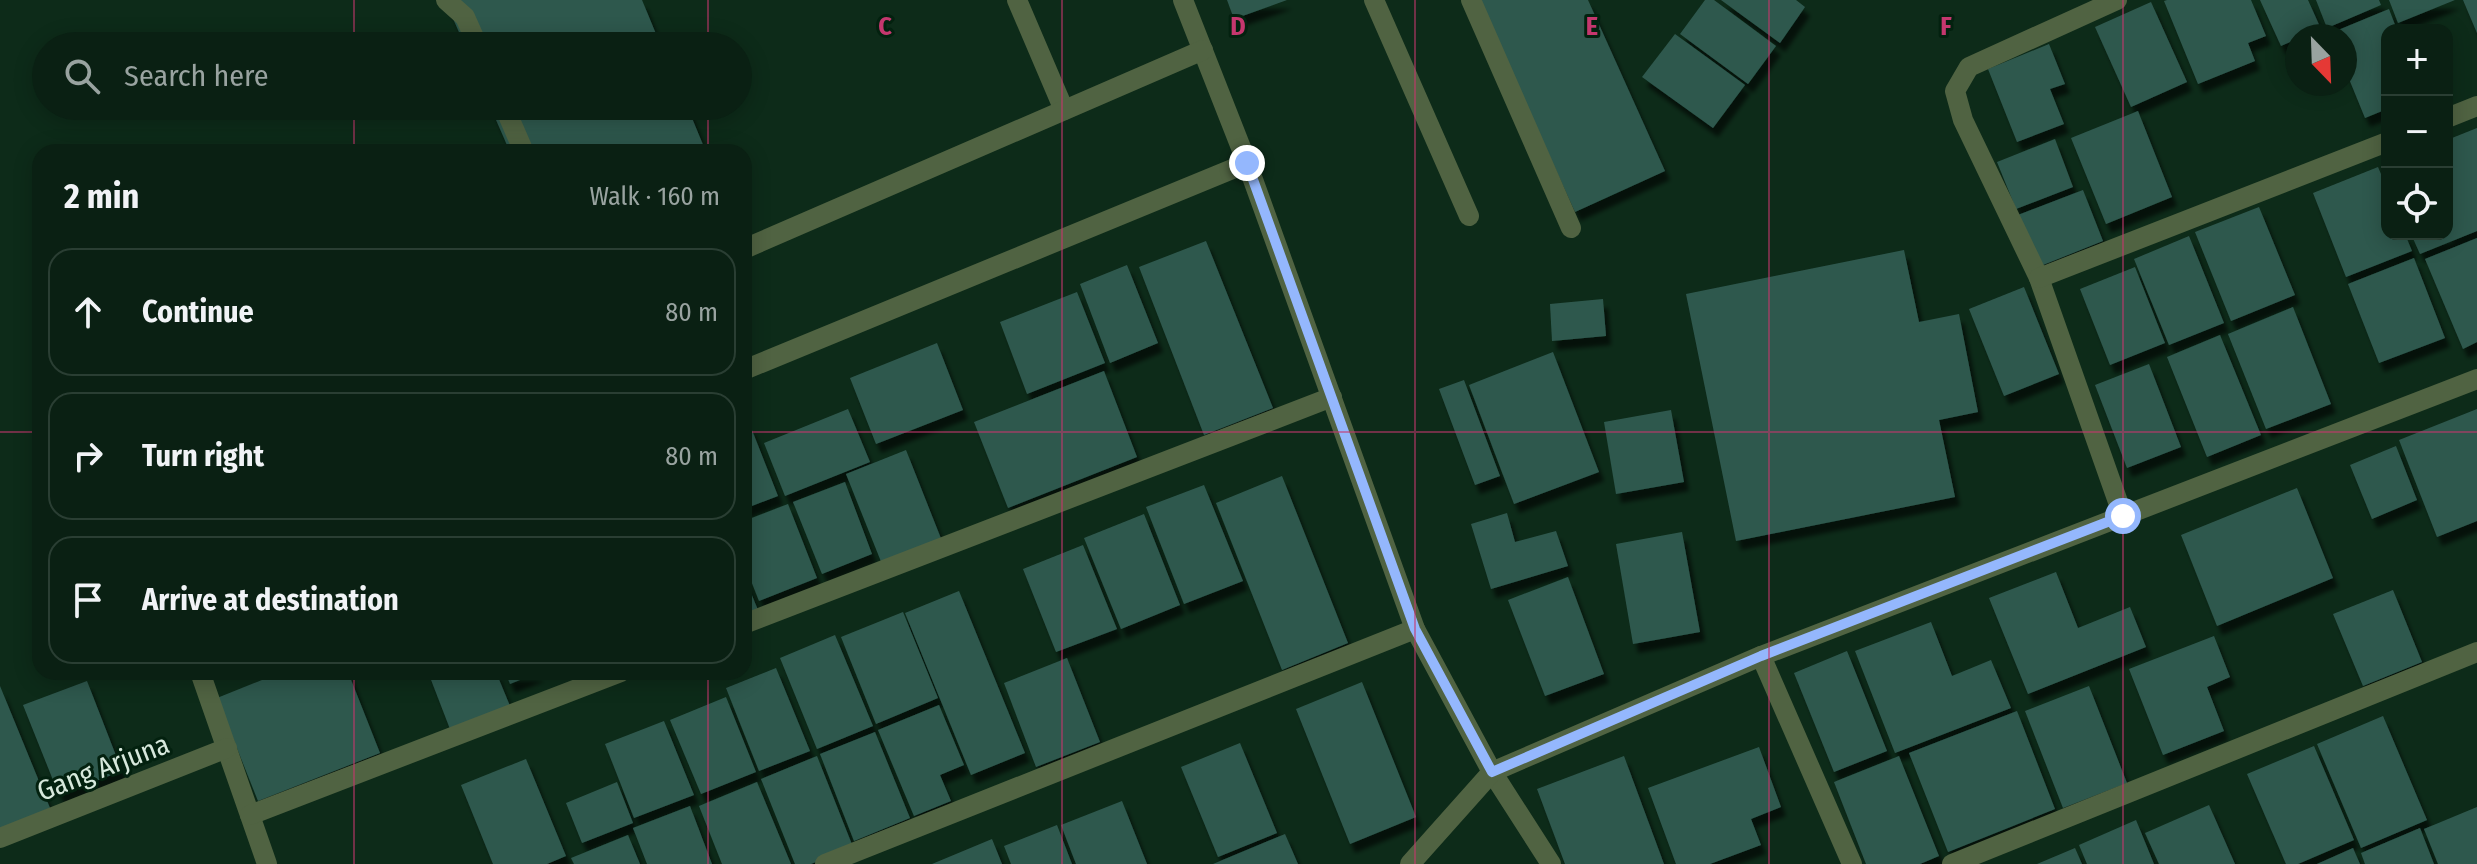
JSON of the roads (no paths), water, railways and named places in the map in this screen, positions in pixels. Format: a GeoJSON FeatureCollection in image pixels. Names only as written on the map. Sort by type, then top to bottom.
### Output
{"type":"FeatureCollection","features":[{"type":"Feature","properties":{"kind":"street"},"geometry":{"type":"LineString","coordinates":[[446,0],[465,17],[472,32]]}},
{"type":"Feature","properties":{"kind":"street"},"geometry":{"type":"LineString","coordinates":[[1017,0],[1064,110]]}},
{"type":"Feature","properties":{"kind":"street"},"geometry":{"type":"LineString","coordinates":[[1183,0],[1247,163],[1415,629],[1492,772],[1551,864]]}},
{"type":"Feature","properties":{"kind":"street"},"geometry":{"type":"LineString","coordinates":[[1374,0],[1469,216]]}},
{"type":"Feature","properties":{"kind":"street"},"geometry":{"type":"LineString","coordinates":[[1471,0],[1571,228]]}},
{"type":"Feature","properties":{"kind":"street"},"geometry":{"type":"LineString","coordinates":[[2117,0],[1969,67],[1955,91],[1963,120],[2039,278],[2123,516]]}},
{"type":"Feature","properties":{"kind":"street"},"geometry":{"type":"LineString","coordinates":[[752,246],[1203,50]]}},
{"type":"Feature","properties":{"kind":"street"},"geometry":{"type":"LineString","coordinates":[[2453,116],[2477,106]]}},
{"type":"Feature","properties":{"kind":"street"},"geometry":{"type":"LineString","coordinates":[[510,120],[521,144]]}},
{"type":"Feature","properties":{"kind":"street"},"geometry":{"type":"LineString","coordinates":[[2039,278],[2381,144]]}},
{"type":"Feature","properties":{"kind":"street"},"geometry":{"type":"LineString","coordinates":[[752,367],[1247,163]]}},
{"type":"Feature","properties":{"kind":"street"},"geometry":{"type":"LineString","coordinates":[[1410,864],[1492,772],[1761,656],[2477,379]]}},
{"type":"Feature","properties":{"kind":"street"},"geometry":{"type":"LineString","coordinates":[[752,621],[1332,397]]}},
{"type":"Feature","properties":{"kind":"street"},"geometry":{"type":"LineString","coordinates":[[825,864],[1415,629]]}},
{"type":"Feature","properties":{"kind":"street"},"geometry":{"type":"LineString","coordinates":[[1952,864],[2477,652]]}},
{"type":"Feature","properties":{"kind":"street"},"geometry":{"type":"LineString","coordinates":[[1761,656],[1852,864]]}},
{"type":"Feature","properties":{"kind":"street"},"geometry":{"type":"LineString","coordinates":[[203,680],[267,864]]}},
{"type":"Feature","properties":{"kind":"street"},"geometry":{"type":"LineString","coordinates":[[250,815],[600,680]]}},
{"type":"Feature","properties":{"kind":"street","name":"Gang Arjuna"},"geometry":{"type":"LineString","coordinates":[[0,838],[227,748]]}}]}
